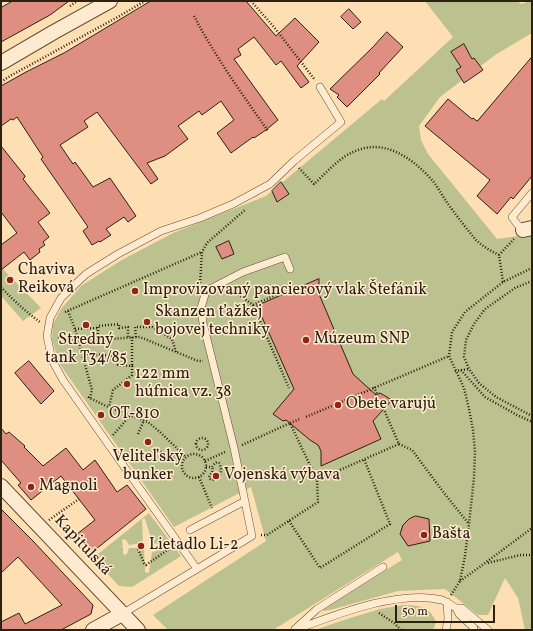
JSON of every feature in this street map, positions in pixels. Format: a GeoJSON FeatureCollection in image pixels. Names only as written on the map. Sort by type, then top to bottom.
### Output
{"type":"FeatureCollection","features":[{"type":"Feature","properties":{"kind":"street"},"geometry":{"type":"LineString","coordinates":[[1,63],[110,1]]}},
{"type":"Feature","properties":{"kind":"street","name":"Kapitulská"},"geometry":{"type":"LineString","coordinates":[[1,486],[138,630]]}},
{"type":"Feature","properties":{"kind":"street"},"geometry":{"type":"LineString","coordinates":[[94,630],[122,614]]}},
{"type":"Feature","properties":{"kind":"lane"},"geometry":{"type":"LineString","coordinates":[[197,569],[63,380],[52,360],[48,332],[50,318],[61,298],[86,274],[118,254],[161,231],[200,218],[233,204],[270,184],[294,161],[341,122],[320,87]]}},
{"type":"Feature","properties":{"kind":"lane"},"geometry":{"type":"LineString","coordinates":[[527,229],[517,224],[512,217],[532,193]]}},
{"type":"Feature","properties":{"kind":"lane"},"geometry":{"type":"LineString","coordinates":[[122,614],[252,536],[234,448],[201,308],[206,291],[243,272],[285,258],[290,269]]}},
{"type":"Feature","properties":{"kind":"lane"},"geometry":{"type":"LineString","coordinates":[[190,530],[245,501]]}},
{"type":"Feature","properties":{"kind":"lane"},"geometry":{"type":"LineString","coordinates":[[294,630],[317,609],[383,567]]}},
{"type":"Feature","properties":{"kind":"lane"},"geometry":{"type":"LineString","coordinates":[[294,630],[366,606],[399,599],[418,598],[430,598],[447,602],[456,608],[459,614],[474,628],[473,630]]}},
{"type":"Feature","properties":{"kind":"lane"},"geometry":{"type":"LineString","coordinates":[[446,630],[448,619],[447,602]]}},
{"type":"Feature","properties":{"kind":"lane"},"geometry":{"type":"LineString","coordinates":[[456,608],[462,608],[488,630]]}},
{"type":"Feature","properties":{"kind":"path"},"geometry":{"type":"LineString","coordinates":[[1,82],[145,1]]}},
{"type":"Feature","properties":{"kind":"path"},"geometry":{"type":"LineString","coordinates":[[251,1],[274,27],[320,87]]}},
{"type":"Feature","properties":{"kind":"path"},"geometry":{"type":"LineString","coordinates":[[194,16],[223,65],[268,131]]}},
{"type":"Feature","properties":{"kind":"path"},"geometry":{"type":"LineString","coordinates":[[298,166],[314,184],[350,153],[367,147],[382,147],[399,153],[416,164],[431,179],[450,207],[477,240],[489,250],[499,255]]}},
{"type":"Feature","properties":{"kind":"path"},"geometry":{"type":"LineString","coordinates":[[206,291],[200,286],[202,252],[207,243],[251,205]]}},
{"type":"Feature","properties":{"kind":"path"},"geometry":{"type":"LineString","coordinates":[[499,255],[527,229]]}},
{"type":"Feature","properties":{"kind":"path"},"geometry":{"type":"LineString","coordinates":[[50,318],[202,252]]}},
{"type":"Feature","properties":{"kind":"path"},"geometry":{"type":"LineString","coordinates":[[499,255],[503,282]]}},
{"type":"Feature","properties":{"kind":"path"},"geometry":{"type":"LineString","coordinates":[[447,602],[460,581],[465,556],[474,477],[475,452],[473,430],[464,388],[449,356],[452,332],[465,312],[503,282],[532,268]]}},
{"type":"Feature","properties":{"kind":"path"},"geometry":{"type":"LineString","coordinates":[[532,281],[515,288],[485,309],[474,324],[466,340],[464,357],[469,369],[479,383],[496,396],[532,416]]}},
{"type":"Feature","properties":{"kind":"path"},"geometry":{"type":"LineString","coordinates":[[223,282],[253,305],[289,388]]}},
{"type":"Feature","properties":{"kind":"path"},"geometry":{"type":"LineString","coordinates":[[253,305],[299,285]]}},
{"type":"Feature","properties":{"kind":"path"},"geometry":{"type":"LineString","coordinates":[[1,287],[48,332],[78,341],[140,337],[198,361],[212,359]]}},
{"type":"Feature","properties":{"kind":"path"},"geometry":{"type":"LineString","coordinates":[[68,311],[75,329],[92,390],[90,398]]}},
{"type":"Feature","properties":{"kind":"path"},"geometry":{"type":"LineString","coordinates":[[75,329],[98,328],[98,326],[119,324],[119,328],[128,327],[128,338]]}},
{"type":"Feature","properties":{"kind":"path"},"geometry":{"type":"LineString","coordinates":[[136,337],[135,327],[152,327],[172,339],[176,352]]}},
{"type":"Feature","properties":{"kind":"path"},"geometry":{"type":"LineString","coordinates":[[98,328],[98,340]]}},
{"type":"Feature","properties":{"kind":"path"},"geometry":{"type":"LineString","coordinates":[[109,407],[113,390],[132,375],[132,337]]}},
{"type":"Feature","properties":{"kind":"path"},"geometry":{"type":"LineString","coordinates":[[81,354],[114,356],[118,364],[132,366]]}},
{"type":"Feature","properties":{"kind":"path"},"geometry":{"type":"LineString","coordinates":[[306,416],[449,356]]}},
{"type":"Feature","properties":{"kind":"path"},"geometry":{"type":"LineString","coordinates":[[456,371],[469,369]]}},
{"type":"Feature","properties":{"kind":"path"},"geometry":{"type":"LineString","coordinates":[[461,370],[485,397],[532,422]]}},
{"type":"Feature","properties":{"kind":"path"},"geometry":{"type":"LineString","coordinates":[[374,388],[378,394]]}},
{"type":"Feature","properties":{"kind":"path"},"geometry":{"type":"LineString","coordinates":[[86,396],[109,407],[148,422],[186,457]]}},
{"type":"Feature","properties":{"kind":"path"},"geometry":{"type":"LineString","coordinates":[[384,410],[399,444],[412,450],[469,524]]}},
{"type":"Feature","properties":{"kind":"path"},"geometry":{"type":"LineString","coordinates":[[106,440],[112,436],[130,415]]}},
{"type":"Feature","properties":{"kind":"path"},"geometry":{"type":"LineString","coordinates":[[205,461],[300,419]]}},
{"type":"Feature","properties":{"kind":"path"},"geometry":{"type":"LineString","coordinates":[[138,434],[144,420]]}},
{"type":"Feature","properties":{"kind":"path"},"geometry":{"type":"LineString","coordinates":[[267,535],[318,502],[317,480],[290,423]]}},
{"type":"Feature","properties":{"kind":"path"},"geometry":{"type":"LineString","coordinates":[[199,438],[204,438],[208,445],[204,450],[200,450],[196,446],[196,442],[199,438]]}},
{"type":"Feature","properties":{"kind":"path"},"geometry":{"type":"LineString","coordinates":[[317,480],[399,444]]}},
{"type":"Feature","properties":{"kind":"path"},"geometry":{"type":"LineString","coordinates":[[158,450],[172,459],[179,450]]}},
{"type":"Feature","properties":{"kind":"path"},"geometry":{"type":"LineString","coordinates":[[198,455],[200,450]]}},
{"type":"Feature","properties":{"kind":"path"},"geometry":{"type":"LineString","coordinates":[[192,454],[198,455],[205,461],[206,467],[204,473],[199,477],[191,478],[184,474],[181,467],[183,460],[192,454]]}},
{"type":"Feature","properties":{"kind":"path"},"geometry":{"type":"LineString","coordinates":[[289,521],[320,568],[390,524],[364,459]]}},
{"type":"Feature","properties":{"kind":"path"},"geometry":{"type":"LineString","coordinates":[[206,467],[212,467],[215,463],[219,463],[222,468],[221,474],[214,480],[209,478],[213,470],[212,467]]}},
{"type":"Feature","properties":{"kind":"path"},"geometry":{"type":"LineString","coordinates":[[199,477],[215,517]]}},
{"type":"Feature","properties":{"kind":"path"},"geometry":{"type":"LineString","coordinates":[[49,520],[79,499]]}},
{"type":"Feature","properties":{"kind":"path"},"geometry":{"type":"LineString","coordinates":[[460,581],[532,528]]}},
{"type":"Feature","properties":{"kind":"path"},"geometry":{"type":"LineString","coordinates":[[138,549],[144,563],[146,564],[169,549],[161,537],[170,532]]}},
{"type":"Feature","properties":{"kind":"path"},"geometry":{"type":"LineString","coordinates":[[486,563],[520,555],[532,555]]}},
{"type":"Feature","properties":{"kind":"path"},"geometry":{"type":"LineString","coordinates":[[366,606],[384,616],[401,630]]}},
{"type":"Feature","properties":{"kind":"green space"},"geometry":{"type":"Polygon","coordinates":[[[425,1],[516,1],[522,4],[532,1],[532,33],[495,55],[440,97],[419,126],[421,140],[428,154],[497,239],[532,234],[532,630],[525,630],[518,598],[505,578],[488,615],[478,615],[445,589],[398,591],[323,611],[327,606],[402,560],[398,552],[273,630],[168,630],[153,615],[266,541],[251,487],[174,527],[59,363],[52,339],[53,324],[61,309],[81,286],[120,261],[173,233],[266,196],[382,99],[384,101],[453,37],[425,1]]]}},
{"type":"Feature","properties":{"kind":"green space"},"geometry":{"type":"Polygon","coordinates":[[[1,267],[41,308],[23,321],[1,296],[1,267]]]}},
{"type":"Feature","properties":{"kind":"green space"},"geometry":{"type":"Polygon","coordinates":[[[149,513],[181,556],[132,587],[119,586],[93,558],[149,513]],[[144,518],[142,520],[143,543],[129,545],[124,539],[122,540],[123,546],[120,547],[123,547],[124,555],[127,554],[129,548],[144,548],[145,572],[148,573],[152,552],[157,551],[152,550],[152,548],[161,547],[162,545],[152,543],[152,541],[156,539],[151,538],[144,518]]]}},
{"type":"Feature","properties":{"kind":"green space"},"geometry":{"type":"Polygon","coordinates":[[[403,605],[414,605],[427,610],[436,622],[434,628],[431,630],[315,630],[380,609],[403,605]]]}},
{"type":"Feature","properties":{"kind":"building"},"geometry":{"type":"Polygon","coordinates":[[[13,1],[69,1],[50,15],[1,42],[1,8],[13,1]]]}},
{"type":"Feature","properties":{"kind":"building"},"geometry":{"type":"Polygon","coordinates":[[[151,1],[246,1],[276,36],[295,18],[319,42],[297,66],[309,82],[301,88],[281,61],[276,65],[254,37],[238,49],[241,55],[234,59],[278,120],[266,130],[254,138],[253,137],[231,153],[217,133],[234,120],[221,101],[202,115],[199,111],[178,126],[188,139],[165,156],[147,163],[158,179],[151,184],[97,112],[84,121],[88,127],[60,145],[73,164],[75,162],[93,187],[110,178],[136,216],[128,222],[124,217],[106,229],[111,235],[92,245],[83,231],[88,227],[41,159],[43,157],[17,117],[1,126],[1,86],[64,53],[151,1]]]}},
{"type":"Feature","properties":{"kind":"building"},"geometry":{"type":"Polygon","coordinates":[[[349,9],[361,22],[353,29],[341,17],[349,9]]]}},
{"type":"Feature","properties":{"kind":"building"},"geometry":{"type":"Polygon","coordinates":[[[387,32],[403,47],[379,73],[380,74],[347,107],[337,97],[339,95],[330,89],[387,32]]]}},
{"type":"Feature","properties":{"kind":"building"},"geometry":{"type":"Polygon","coordinates":[[[464,44],[472,59],[474,58],[483,70],[464,83],[456,70],[461,67],[451,52],[464,44]]]}},
{"type":"Feature","properties":{"kind":"building"},"geometry":{"type":"Polygon","coordinates":[[[532,57],[532,176],[513,199],[511,197],[497,214],[477,196],[490,180],[425,126],[448,99],[472,119],[473,118],[477,121],[532,57]]]}},
{"type":"Feature","properties":{"kind":"building"},"geometry":{"type":"Polygon","coordinates":[[[1,146],[25,176],[23,179],[50,213],[38,222],[49,237],[43,242],[45,245],[39,249],[40,252],[30,260],[24,252],[1,270],[1,245],[17,233],[1,212],[1,146]]]}},
{"type":"Feature","properties":{"kind":"building"},"geometry":{"type":"Polygon","coordinates":[[[281,182],[289,194],[277,202],[272,191],[281,182]]]}},
{"type":"Feature","properties":{"kind":"building"},"geometry":{"type":"Polygon","coordinates":[[[229,241],[234,254],[222,259],[216,247],[229,241]]]}},
{"type":"Feature","properties":{"kind":"building","name":"Múzeum SNP"},"geometry":{"type":"Polygon","coordinates":[[[319,279],[319,294],[353,374],[376,395],[380,393],[392,400],[373,421],[381,439],[321,466],[321,451],[318,445],[286,420],[283,421],[273,414],[294,389],[257,306],[319,279]]]}},
{"type":"Feature","properties":{"kind":"building"},"geometry":{"type":"Polygon","coordinates":[[[29,361],[54,391],[41,404],[15,373],[29,361]]]}},
{"type":"Feature","properties":{"kind":"building"},"geometry":{"type":"Polygon","coordinates":[[[1,428],[6,434],[9,432],[25,446],[24,447],[43,466],[66,448],[83,470],[95,460],[117,492],[127,485],[146,509],[91,553],[77,534],[95,520],[61,476],[31,500],[18,485],[21,483],[1,460],[1,428]]]}},
{"type":"Feature","properties":{"kind":"building"},"geometry":{"type":"Polygon","coordinates":[[[1,509],[93,605],[91,614],[61,630],[1,630],[1,622],[19,613],[25,624],[62,605],[18,557],[1,573],[1,509]]]}},
{"type":"Feature","properties":{"kind":"building"},"geometry":{"type":"Polygon","coordinates":[[[416,516],[429,519],[430,541],[408,546],[400,534],[403,525],[409,519],[416,516]]]}},
{"type":"Feature","properties":{"kind":"place","name":"Chaviva Reiková"},"geometry":{"type":"Point","coordinates":[10,280]}},
{"type":"Feature","properties":{"kind":"place","name":"Improvizovaný pancierový vlak Štefánik"},"geometry":{"type":"Point","coordinates":[135,291]}},
{"type":"Feature","properties":{"kind":"place","name":"Skanzen ťažkej bojovej techniky"},"geometry":{"type":"Point","coordinates":[147,322]}},
{"type":"Feature","properties":{"kind":"place","name":"Stredný tank T34/85"},"geometry":{"type":"Point","coordinates":[86,325]}},
{"type":"Feature","properties":{"kind":"place","name":"Múzeum SNP"},"geometry":{"type":"Point","coordinates":[306,340]}},
{"type":"Feature","properties":{"kind":"place","name":"122 mm húfnica vz. 38"},"geometry":{"type":"Point","coordinates":[127,384]}},
{"type":"Feature","properties":{"kind":"place","name":"Obete varujú"},"geometry":{"type":"Point","coordinates":[338,405]}},
{"type":"Feature","properties":{"kind":"place","name":"OT-810"},"geometry":{"type":"Point","coordinates":[101,415]}},
{"type":"Feature","properties":{"kind":"place","name":"Veliteľský bunker"},"geometry":{"type":"Point","coordinates":[148,442]}},
{"type":"Feature","properties":{"kind":"place","name":"Vojenská výbava"},"geometry":{"type":"Point","coordinates":[216,476]}},
{"type":"Feature","properties":{"kind":"place","name":"Magnoli"},"geometry":{"type":"Point","coordinates":[31,487]}},
{"type":"Feature","properties":{"kind":"place","name":"Bašta"},"geometry":{"type":"Point","coordinates":[424,535]}},
{"type":"Feature","properties":{"kind":"place","name":"Lietadlo Li-2"},"geometry":{"type":"Point","coordinates":[141,546]}}]}
